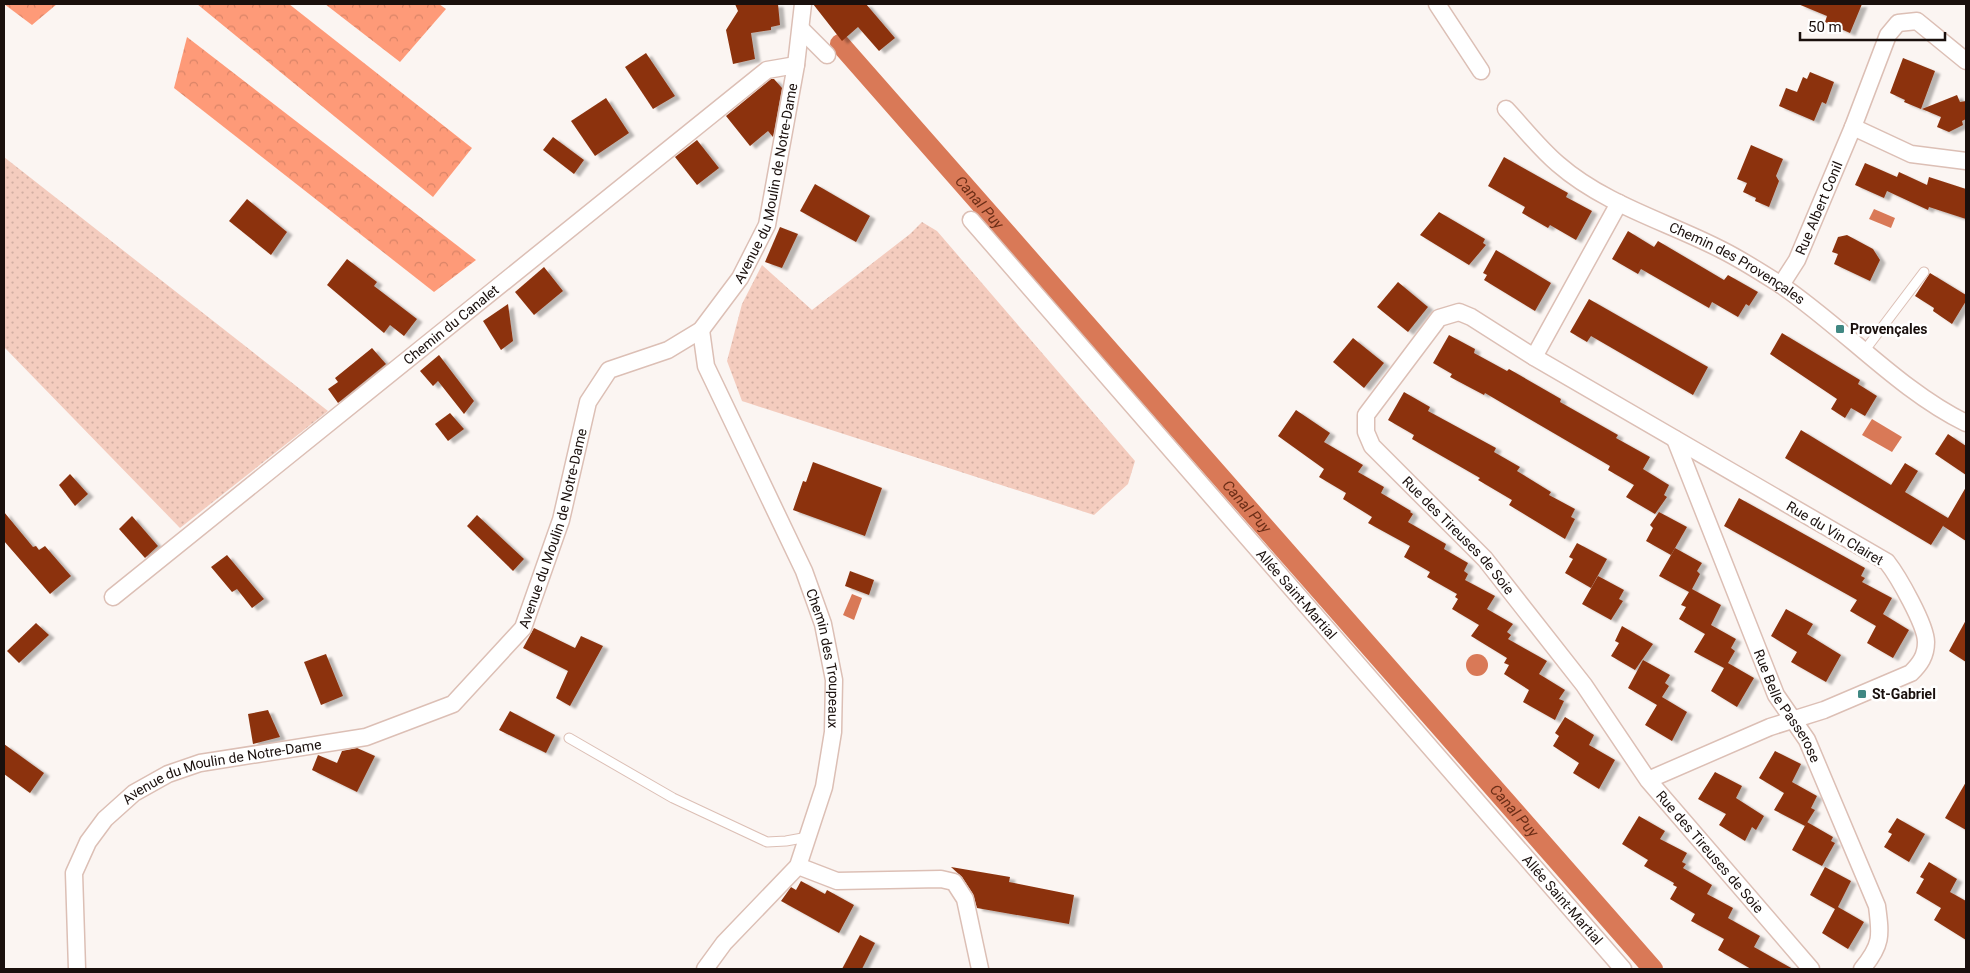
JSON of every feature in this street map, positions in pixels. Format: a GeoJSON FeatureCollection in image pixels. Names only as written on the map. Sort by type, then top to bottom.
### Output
{"type":"FeatureCollection","features":[{"type":"Feature","properties":{"kind":"street","name":"Avenue du Moulin de Notre-Dame"},"geometry":{"type":"LineString","coordinates":[[77,969],[74,873],[88,842],[105,819],[134,793],[168,774],[200,764],[366,737],[453,704],[523,628],[561,520],[588,402],[609,370],[668,350],[701,330],[740,278],[767,225],[796,65],[803,4]]}},
{"type":"Feature","properties":{"kind":"street"},"geometry":{"type":"LineString","coordinates":[[1437,4],[1481,71]]}},
{"type":"Feature","properties":{"kind":"street","name":"Rue Albert Conil"},"geometry":{"type":"LineString","coordinates":[[1780,285],[1797,260],[1853,127],[1888,35],[1898,23],[1917,21],[1966,61]]}},
{"type":"Feature","properties":{"kind":"street"},"geometry":{"type":"LineString","coordinates":[[801,29],[827,55]]}},
{"type":"Feature","properties":{"kind":"street","name":"Chemin du Canalet"},"geometry":{"type":"LineString","coordinates":[[113,597],[768,70],[796,65]]}},
{"type":"Feature","properties":{"kind":"street","name":"Chemin des Provençales"},"geometry":{"type":"LineString","coordinates":[[1506,109],[1558,164],[1619,203],[1723,250],[1780,285],[1865,350],[1912,390],[1948,414],[1966,423]]}},
{"type":"Feature","properties":{"kind":"street"},"geometry":{"type":"LineString","coordinates":[[1853,127],[1910,154],[1966,161]]}},
{"type":"Feature","properties":{"kind":"street"},"geometry":{"type":"LineString","coordinates":[[1534,357],[1619,203]]}},
{"type":"Feature","properties":{"kind":"street","name":"Allée Saint-Martial"},"geometry":{"type":"LineString","coordinates":[[972,220],[1623,969]]}},
{"type":"Feature","properties":{"kind":"street","name":"Rue des Tireuses de Soie"},"geometry":{"type":"LineString","coordinates":[[1534,357],[1471,317],[1459,312],[1439,318],[1366,415],[1366,432],[1372,446],[1485,559],[1584,686],[1648,780],[1811,969]]}},
{"type":"Feature","properties":{"kind":"street","name":"Chemin des Troupeaux"},"geometry":{"type":"LineString","coordinates":[[701,330],[706,366],[804,571],[825,634],[834,680],[833,732],[824,787],[798,866],[724,942],[705,969]]}},
{"type":"Feature","properties":{"kind":"street","name":"Rue du Vin Clairet"},"geometry":{"type":"LineString","coordinates":[[1534,357],[1887,562],[1898,576],[1926,640],[1921,663],[1911,673],[1824,710],[1770,726],[1648,780]]}},
{"type":"Feature","properties":{"kind":"street","name":"Rue Belle Passerose"},"geometry":{"type":"LineString","coordinates":[[1674,439],[1776,695],[1807,740],[1877,906],[1881,934],[1874,955],[1862,969]]}},
{"type":"Feature","properties":{"kind":"street"},"geometry":{"type":"LineString","coordinates":[[798,866],[837,881],[941,879],[954,882],[964,899],[980,969]]}},
{"type":"Feature","properties":{"kind":"lane"},"geometry":{"type":"LineString","coordinates":[[1865,350],[1924,272]]}},
{"type":"Feature","properties":{"kind":"lane"},"geometry":{"type":"LineString","coordinates":[[569,738],[673,798],[767,842],[808,837]]}},
{"type":"Feature","properties":{"kind":"shaded area"},"geometry":{"type":"Polygon","coordinates":[[[4,157],[328,411],[180,528],[4,347],[4,157]]]}},
{"type":"Feature","properties":{"kind":"shaded area"},"geometry":{"type":"Polygon","coordinates":[[[1874,209],[1895,218],[1891,228],[1869,219],[1874,209]]]}},
{"type":"Feature","properties":{"kind":"shaded area"},"geometry":{"type":"Polygon","coordinates":[[[922,222],[937,231],[1135,461],[1128,484],[1094,515],[742,401],[727,361],[742,304],[762,265],[812,310],[910,234],[922,222]]]}},
{"type":"Feature","properties":{"kind":"shaded area"},"geometry":{"type":"Polygon","coordinates":[[[1872,419],[1902,437],[1892,452],[1862,435],[1872,419]]]}},
{"type":"Feature","properties":{"kind":"shaded area"},"geometry":{"type":"Polygon","coordinates":[[[852,594],[862,598],[854,620],[843,615],[852,594]]]}},
{"type":"Feature","properties":{"kind":"shaded area"},"geometry":{"type":"Polygon","coordinates":[[[1477,654],[1485,657],[1488,665],[1485,673],[1477,676],[1469,673],[1466,665],[1469,657],[1477,654]]]}},
{"type":"Feature","properties":{"kind":"green space"},"geometry":{"type":"Polygon","coordinates":[[[4,4],[57,4],[32,25],[4,4]]]}},
{"type":"Feature","properties":{"kind":"green space"},"geometry":{"type":"Polygon","coordinates":[[[197,4],[289,4],[472,148],[433,197],[197,4]]]}},
{"type":"Feature","properties":{"kind":"green space"},"geometry":{"type":"Polygon","coordinates":[[[325,4],[439,4],[446,9],[400,62],[325,4]]]}},
{"type":"Feature","properties":{"kind":"green space"},"geometry":{"type":"Polygon","coordinates":[[[187,37],[476,260],[434,292],[174,88],[187,37]]]}},
{"type":"Feature","properties":{"kind":"building"},"geometry":{"type":"Polygon","coordinates":[[[735,4],[778,4],[780,25],[771,27],[771,30],[751,33],[755,59],[733,64],[726,30],[738,11],[735,4]]]}},
{"type":"Feature","properties":{"kind":"building"},"geometry":{"type":"Polygon","coordinates":[[[813,4],[866,4],[895,38],[879,51],[858,27],[842,41],[813,4]]]}},
{"type":"Feature","properties":{"kind":"building"},"geometry":{"type":"Polygon","coordinates":[[[1798,4],[1862,4],[1850,33],[1825,22],[1827,16],[1798,4]]]}},
{"type":"Feature","properties":{"kind":"building"},"geometry":{"type":"Polygon","coordinates":[[[646,53],[675,96],[653,109],[625,67],[646,53]]]}},
{"type":"Feature","properties":{"kind":"building"},"geometry":{"type":"Polygon","coordinates":[[[1903,58],[1935,71],[1921,109],[1904,102],[1905,100],[1890,93],[1903,58]]]}},
{"type":"Feature","properties":{"kind":"building"},"geometry":{"type":"Polygon","coordinates":[[[1810,72],[1834,82],[1826,104],[1822,102],[1814,121],[1779,106],[1786,88],[1797,92],[1803,77],[1807,79],[1810,72]]]}},
{"type":"Feature","properties":{"kind":"building"},"geometry":{"type":"Polygon","coordinates":[[[771,79],[774,79],[782,88],[773,137],[768,131],[750,146],[726,116],[771,79]]]}},
{"type":"Feature","properties":{"kind":"building"},"geometry":{"type":"Polygon","coordinates":[[[1957,95],[1960,102],[1966,101],[1966,119],[1962,121],[1963,125],[1949,132],[1937,127],[1941,117],[1922,109],[1957,95]]]}},
{"type":"Feature","properties":{"kind":"building"},"geometry":{"type":"Polygon","coordinates":[[[606,98],[629,133],[595,156],[571,121],[606,98]]]}},
{"type":"Feature","properties":{"kind":"building"},"geometry":{"type":"Polygon","coordinates":[[[553,137],[584,160],[574,174],[543,150],[553,137]]]}},
{"type":"Feature","properties":{"kind":"building"},"geometry":{"type":"Polygon","coordinates":[[[697,140],[719,168],[697,185],[675,157],[697,140]]]}},
{"type":"Feature","properties":{"kind":"building"},"geometry":{"type":"Polygon","coordinates":[[[1751,145],[1783,159],[1776,176],[1779,181],[1769,207],[1755,201],[1756,198],[1743,192],[1747,183],[1737,179],[1751,145]]]}},
{"type":"Feature","properties":{"kind":"building"},"geometry":{"type":"Polygon","coordinates":[[[1504,157],[1568,193],[1566,197],[1592,211],[1576,240],[1550,225],[1548,228],[1522,213],[1525,207],[1488,186],[1504,157]]]}},
{"type":"Feature","properties":{"kind":"building"},"geometry":{"type":"Polygon","coordinates":[[[1865,163],[1897,177],[1899,172],[1927,185],[1929,177],[1966,189],[1966,219],[1929,207],[1928,210],[1887,191],[1884,198],[1855,185],[1865,163]]]}},
{"type":"Feature","properties":{"kind":"building"},"geometry":{"type":"Polygon","coordinates":[[[815,184],[870,216],[856,242],[800,211],[815,184]]]}},
{"type":"Feature","properties":{"kind":"building"},"geometry":{"type":"Polygon","coordinates":[[[247,199],[287,232],[271,255],[229,221],[247,199]]]}},
{"type":"Feature","properties":{"kind":"building"},"geometry":{"type":"Polygon","coordinates":[[[1439,212],[1485,239],[1483,243],[1486,245],[1469,265],[1420,235],[1439,212]]]}},
{"type":"Feature","properties":{"kind":"building"},"geometry":{"type":"Polygon","coordinates":[[[780,227],[798,234],[782,268],[765,262],[780,227]]]}},
{"type":"Feature","properties":{"kind":"building"},"geometry":{"type":"Polygon","coordinates":[[[1628,231],[1654,247],[1658,241],[1724,280],[1728,275],[1758,292],[1749,306],[1746,304],[1738,317],[1712,302],[1709,308],[1641,269],[1638,274],[1612,259],[1628,231]]]}},
{"type":"Feature","properties":{"kind":"building"},"geometry":{"type":"Polygon","coordinates":[[[1847,235],[1873,249],[1880,260],[1870,281],[1834,264],[1838,254],[1832,252],[1838,237],[1847,235]]]}},
{"type":"Feature","properties":{"kind":"building"},"geometry":{"type":"Polygon","coordinates":[[[1496,250],[1551,283],[1535,311],[1484,280],[1487,275],[1483,273],[1496,250]]]}},
{"type":"Feature","properties":{"kind":"building"},"geometry":{"type":"Polygon","coordinates":[[[347,259],[377,282],[374,286],[417,319],[404,336],[390,325],[384,333],[327,285],[347,259]]]}},
{"type":"Feature","properties":{"kind":"building"},"geometry":{"type":"Polygon","coordinates":[[[544,267],[563,291],[534,315],[515,292],[544,267]]]}},
{"type":"Feature","properties":{"kind":"building"},"geometry":{"type":"Polygon","coordinates":[[[1930,273],[1966,295],[1966,301],[1952,324],[1933,311],[1934,308],[1915,296],[1930,273]]]}},
{"type":"Feature","properties":{"kind":"building"},"geometry":{"type":"Polygon","coordinates":[[[1398,282],[1428,307],[1408,332],[1377,307],[1398,282]]]}},
{"type":"Feature","properties":{"kind":"building"},"geometry":{"type":"Polygon","coordinates":[[[1589,299],[1708,367],[1693,395],[1591,336],[1587,342],[1570,332],[1589,299]]]}},
{"type":"Feature","properties":{"kind":"building"},"geometry":{"type":"Polygon","coordinates":[[[508,304],[513,341],[501,350],[483,321],[508,304]]]}},
{"type":"Feature","properties":{"kind":"building"},"geometry":{"type":"Polygon","coordinates":[[[1782,333],[1860,380],[1858,384],[1877,396],[1865,416],[1851,408],[1845,418],[1831,409],[1837,399],[1770,354],[1782,333]]]}},
{"type":"Feature","properties":{"kind":"building"},"geometry":{"type":"Polygon","coordinates":[[[1449,335],[1475,349],[1474,353],[1507,371],[1509,369],[1561,399],[1560,402],[1618,435],[1616,438],[1650,457],[1643,469],[1669,485],[1664,495],[1667,497],[1655,514],[1626,497],[1634,485],[1608,470],[1610,466],[1485,393],[1484,395],[1450,377],[1452,374],[1433,363],[1449,335]]]}},
{"type":"Feature","properties":{"kind":"building"},"geometry":{"type":"Polygon","coordinates":[[[1353,338],[1384,363],[1364,388],[1333,362],[1353,338]]]}},
{"type":"Feature","properties":{"kind":"building"},"geometry":{"type":"Polygon","coordinates":[[[372,348],[386,364],[338,403],[328,389],[338,382],[335,378],[372,348]]]}},
{"type":"Feature","properties":{"kind":"building"},"geometry":{"type":"Polygon","coordinates":[[[439,355],[474,401],[464,414],[438,381],[433,386],[420,371],[439,355]]]}},
{"type":"Feature","properties":{"kind":"building"},"geometry":{"type":"Polygon","coordinates":[[[1404,392],[1430,407],[1428,411],[1496,448],[1494,452],[1520,467],[1517,471],[1551,492],[1549,495],[1575,509],[1571,517],[1575,519],[1565,539],[1509,505],[1512,500],[1478,480],[1480,478],[1412,439],[1414,435],[1388,420],[1404,392]]]}},
{"type":"Feature","properties":{"kind":"building"},"geometry":{"type":"Polygon","coordinates":[[[1296,410],[1330,433],[1324,442],[1363,465],[1358,472],[1384,487],[1381,493],[1411,511],[1413,514],[1408,522],[1446,544],[1444,549],[1468,563],[1464,571],[1468,574],[1465,580],[1495,596],[1487,609],[1513,624],[1507,632],[1511,635],[1508,639],[1547,661],[1539,674],[1565,690],[1559,699],[1564,701],[1555,720],[1523,702],[1529,690],[1504,674],[1509,665],[1504,663],[1507,658],[1471,636],[1479,625],[1452,609],[1458,599],[1455,597],[1457,594],[1427,577],[1430,572],[1404,557],[1410,546],[1368,523],[1372,517],[1343,499],[1346,493],[1319,477],[1324,469],[1278,436],[1296,410]]]}},
{"type":"Feature","properties":{"kind":"building"},"geometry":{"type":"Polygon","coordinates":[[[450,413],[464,429],[448,441],[435,424],[450,413]]]}},
{"type":"Feature","properties":{"kind":"building"},"geometry":{"type":"Polygon","coordinates":[[[1801,430],[1891,485],[1905,463],[1918,471],[1905,492],[1948,518],[1931,545],[1785,458],[1801,430]]]}},
{"type":"Feature","properties":{"kind":"building"},"geometry":{"type":"Polygon","coordinates":[[[1948,434],[1966,446],[1966,475],[1935,454],[1948,434]]]}},
{"type":"Feature","properties":{"kind":"building"},"geometry":{"type":"Polygon","coordinates":[[[813,462],[882,488],[865,536],[793,510],[803,481],[806,482],[813,462]]]}},
{"type":"Feature","properties":{"kind":"building"},"geometry":{"type":"Polygon","coordinates":[[[70,474],[88,494],[75,506],[59,485],[70,474]]]}},
{"type":"Feature","properties":{"kind":"building"},"geometry":{"type":"Polygon","coordinates":[[[1966,487],[1966,541],[1943,526],[1966,487]]]}},
{"type":"Feature","properties":{"kind":"building"},"geometry":{"type":"Polygon","coordinates":[[[1739,498],[1865,568],[1861,576],[1865,578],[1862,582],[1892,598],[1883,614],[1909,630],[1893,658],[1867,643],[1876,626],[1850,611],[1857,600],[1724,526],[1739,498]]]}},
{"type":"Feature","properties":{"kind":"building"},"geometry":{"type":"Polygon","coordinates":[[[4,512],[33,547],[36,546],[39,550],[45,546],[71,576],[50,594],[4,541],[4,512]]]}},
{"type":"Feature","properties":{"kind":"building"},"geometry":{"type":"Polygon","coordinates":[[[1659,512],[1687,527],[1671,555],[1646,541],[1653,528],[1650,525],[1659,512]]]}},
{"type":"Feature","properties":{"kind":"building"},"geometry":{"type":"Polygon","coordinates":[[[477,515],[524,559],[513,571],[467,526],[477,515]]]}},
{"type":"Feature","properties":{"kind":"building"},"geometry":{"type":"Polygon","coordinates":[[[132,516],[158,546],[145,558],[119,529],[132,516]]]}},
{"type":"Feature","properties":{"kind":"building"},"geometry":{"type":"Polygon","coordinates":[[[1577,543],[1607,559],[1591,588],[1565,573],[1573,559],[1569,557],[1577,543]]]}},
{"type":"Feature","properties":{"kind":"building"},"geometry":{"type":"Polygon","coordinates":[[[1675,548],[1702,563],[1697,571],[1700,574],[1692,589],[1721,605],[1711,625],[1736,639],[1731,648],[1735,651],[1728,663],[1754,678],[1737,707],[1711,691],[1724,668],[1694,652],[1705,634],[1679,619],[1686,607],[1681,605],[1689,592],[1659,576],[1675,548]]]}},
{"type":"Feature","properties":{"kind":"building"},"geometry":{"type":"Polygon","coordinates":[[[227,555],[264,599],[252,608],[237,589],[232,592],[211,567],[227,555]]]}},
{"type":"Feature","properties":{"kind":"building"},"geometry":{"type":"Polygon","coordinates":[[[850,571],[874,580],[869,595],[845,586],[850,571]]]}},
{"type":"Feature","properties":{"kind":"building"},"geometry":{"type":"Polygon","coordinates":[[[1598,576],[1624,590],[1619,599],[1623,601],[1611,620],[1582,604],[1598,576]]]}},
{"type":"Feature","properties":{"kind":"building"},"geometry":{"type":"Polygon","coordinates":[[[1786,609],[1813,624],[1807,634],[1841,655],[1826,682],[1791,662],[1797,652],[1771,636],[1786,609]]]}},
{"type":"Feature","properties":{"kind":"building"},"geometry":{"type":"Polygon","coordinates":[[[1966,620],[1966,662],[1949,651],[1966,620]]]}},
{"type":"Feature","properties":{"kind":"building"},"geometry":{"type":"Polygon","coordinates":[[[36,623],[49,635],[19,663],[7,651],[36,623]]]}},
{"type":"Feature","properties":{"kind":"building"},"geometry":{"type":"Polygon","coordinates":[[[1622,626],[1653,644],[1635,670],[1611,656],[1619,643],[1615,641],[1622,626]]]}},
{"type":"Feature","properties":{"kind":"building"},"geometry":{"type":"Polygon","coordinates":[[[534,628],[575,648],[581,636],[603,646],[570,706],[556,698],[568,671],[523,648],[534,628]]]}},
{"type":"Feature","properties":{"kind":"building"},"geometry":{"type":"Polygon","coordinates":[[[326,654],[343,696],[321,705],[304,662],[326,654]]]}},
{"type":"Feature","properties":{"kind":"building"},"geometry":{"type":"Polygon","coordinates":[[[1643,660],[1670,675],[1665,683],[1669,686],[1662,697],[1687,712],[1672,741],[1645,725],[1657,705],[1628,688],[1643,660]]]}},
{"type":"Feature","properties":{"kind":"building"},"geometry":{"type":"Polygon","coordinates":[[[268,710],[280,737],[253,744],[248,714],[268,710]]]}},
{"type":"Feature","properties":{"kind":"building"},"geometry":{"type":"Polygon","coordinates":[[[510,711],[555,735],[546,753],[499,730],[510,711]]]}},
{"type":"Feature","properties":{"kind":"building"},"geometry":{"type":"Polygon","coordinates":[[[1565,717],[1594,735],[1589,745],[1615,760],[1599,789],[1573,773],[1579,763],[1553,746],[1559,736],[1555,733],[1565,717]]]}},
{"type":"Feature","properties":{"kind":"building"},"geometry":{"type":"Polygon","coordinates":[[[4,744],[44,773],[30,793],[4,774],[4,744]]]}},
{"type":"Feature","properties":{"kind":"building"},"geometry":{"type":"Polygon","coordinates":[[[357,748],[375,756],[357,792],[312,770],[318,755],[337,763],[342,751],[357,748]]]}},
{"type":"Feature","properties":{"kind":"building"},"geometry":{"type":"Polygon","coordinates":[[[1775,751],[1801,764],[1792,782],[1817,796],[1811,808],[1815,810],[1805,826],[1774,810],[1784,793],[1759,778],[1775,751]]]}},
{"type":"Feature","properties":{"kind":"building"},"geometry":{"type":"Polygon","coordinates":[[[1715,772],[1742,786],[1736,798],[1764,816],[1756,830],[1752,827],[1745,841],[1719,825],[1726,814],[1698,799],[1715,772]]]}},
{"type":"Feature","properties":{"kind":"building"},"geometry":{"type":"Polygon","coordinates":[[[1966,782],[1966,830],[1945,818],[1966,782]]]}},
{"type":"Feature","properties":{"kind":"building"},"geometry":{"type":"Polygon","coordinates":[[[1639,816],[1665,831],[1660,839],[1687,853],[1682,862],[1686,864],[1683,868],[1712,885],[1707,894],[1733,908],[1728,918],[1760,936],[1754,947],[1793,969],[1751,969],[1718,950],[1724,939],[1691,921],[1695,914],[1670,899],[1677,887],[1673,885],[1674,883],[1644,866],[1648,860],[1622,844],[1639,816]]]}},
{"type":"Feature","properties":{"kind":"building"},"geometry":{"type":"Polygon","coordinates":[[[1897,818],[1925,834],[1909,862],[1884,847],[1892,834],[1888,832],[1897,818]]]}},
{"type":"Feature","properties":{"kind":"building"},"geometry":{"type":"Polygon","coordinates":[[[1807,822],[1833,837],[1831,841],[1835,843],[1822,866],[1792,850],[1807,822]]]}},
{"type":"Feature","properties":{"kind":"building"},"geometry":{"type":"Polygon","coordinates":[[[1929,862],[1957,879],[1950,892],[1966,901],[1966,940],[1934,920],[1941,908],[1916,893],[1924,879],[1920,877],[1929,862]]]}},
{"type":"Feature","properties":{"kind":"building"},"geometry":{"type":"Polygon","coordinates":[[[951,867],[1010,877],[1009,882],[1074,895],[1069,924],[977,908],[973,894],[962,877],[951,867]]]}},
{"type":"Feature","properties":{"kind":"building"},"geometry":{"type":"Polygon","coordinates":[[[1825,867],[1851,881],[1838,907],[1864,922],[1848,949],[1822,933],[1835,909],[1810,895],[1825,867]]]}},
{"type":"Feature","properties":{"kind":"building"},"geometry":{"type":"Polygon","coordinates":[[[801,881],[825,894],[827,890],[854,905],[839,933],[781,901],[791,887],[796,890],[801,881]]]}},
{"type":"Feature","properties":{"kind":"building"},"geometry":{"type":"Polygon","coordinates":[[[860,935],[875,943],[862,969],[842,969],[860,935]]]}},
{"type":"Feature","properties":{"kind":"waterway","name":"Canal Puy"},"geometry":{"type":"LineString","coordinates":[[840,44],[1653,969]]}},
{"type":"Feature","properties":{"kind":"place","name":"Provençales"},"geometry":{"type":"Point","coordinates":[1840,329]}},
{"type":"Feature","properties":{"kind":"place","name":"St-Gabriel"},"geometry":{"type":"Point","coordinates":[1862,694]}}]}
